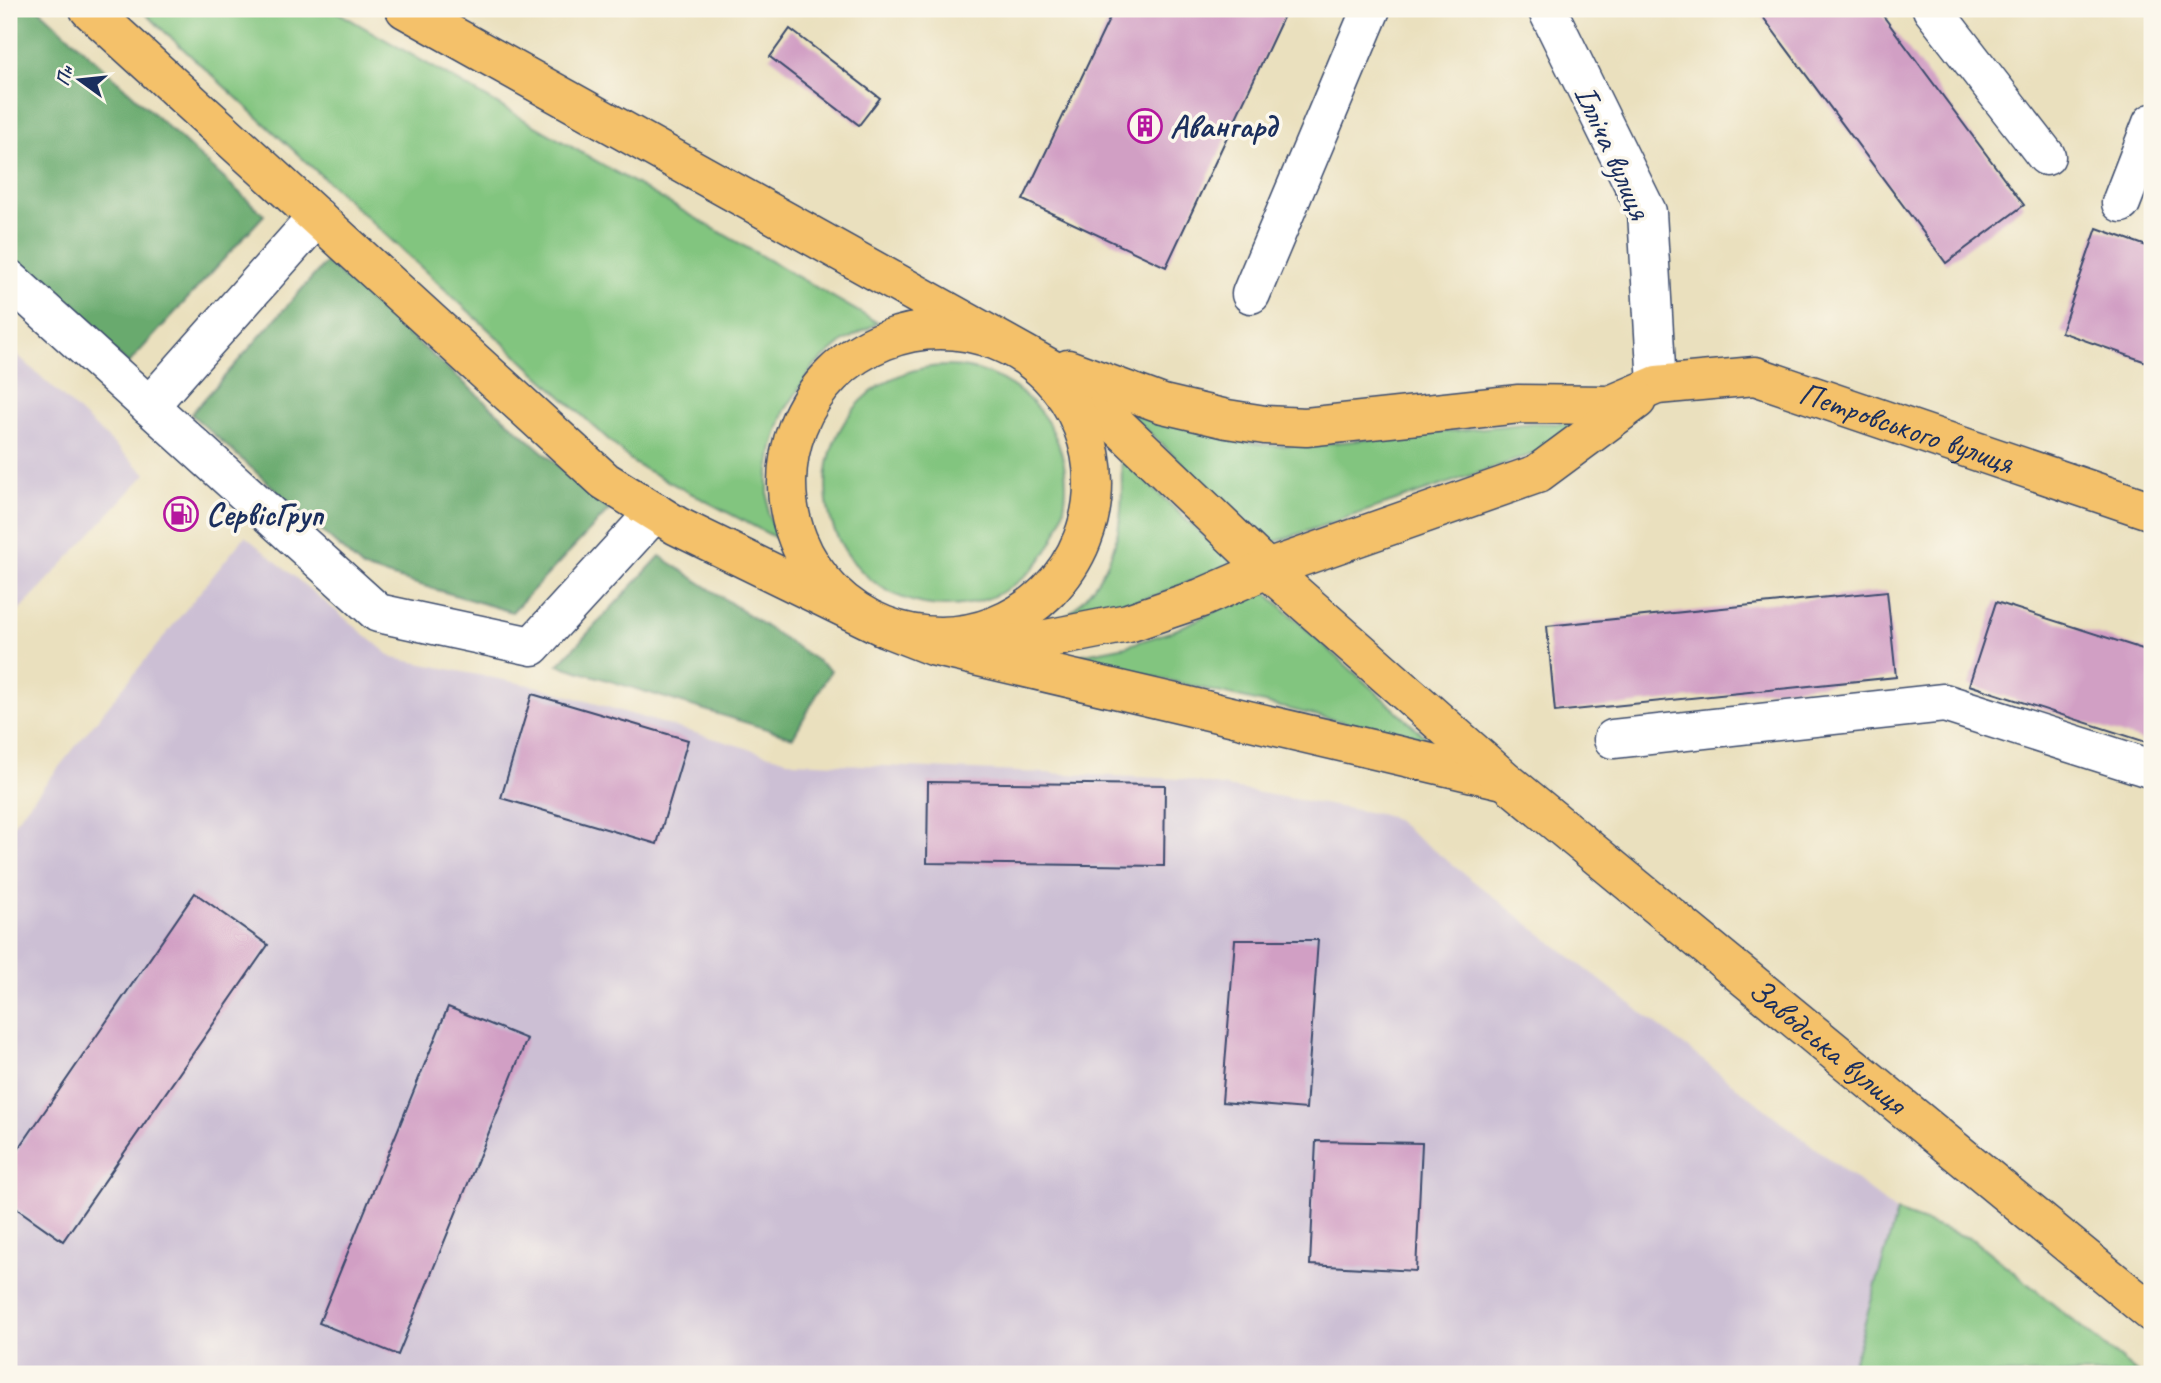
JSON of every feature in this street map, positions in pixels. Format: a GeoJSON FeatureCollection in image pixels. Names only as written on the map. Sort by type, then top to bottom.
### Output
{"type":"FeatureCollection","features":[{"type":"Feature","properties":{"kind":"main road"},"geometry":{"type":"LineString","coordinates":[[89,9],[606,481],[677,526],[886,628],[932,646],[1504,780]]}},
{"type":"Feature","properties":{"kind":"main road"},"geometry":{"type":"LineString","coordinates":[[405,9],[1023,352],[1062,388],[1086,433],[1094,482],[1087,531],[1064,574],[1030,609],[986,631],[936,637],[886,628]]}},
{"type":"Feature","properties":{"kind":"main road"},"geometry":{"type":"LineString","coordinates":[[944,328],[986,335],[1023,352],[1163,404],[1265,425],[1306,427],[1519,404],[1610,405],[1657,385],[1538,474],[1267,569],[1201,598],[1128,623],[1026,643],[973,646],[934,642],[886,628],[849,608],[819,579],[798,542],[787,500],[788,457],[802,414],[827,377],[861,350],[902,333],[944,328]]}},
{"type":"Feature","properties":{"kind":"main road","name":"Заводська вулиця"},"geometry":{"type":"LineString","coordinates":[[1023,352],[1069,379],[1267,569],[1504,780],[2152,1313]]}},
{"type":"Feature","properties":{"kind":"main road","name":"Петровського вулиця"},"geometry":{"type":"LineString","coordinates":[[1657,385],[1755,376],[2152,511]]}},
{"type":"Feature","properties":{"kind":"street"},"geometry":{"type":"LineString","coordinates":[[1251,294],[1371,9]]}},
{"type":"Feature","properties":{"kind":"street","name":"Ілліча вулиця"},"geometry":{"type":"LineString","coordinates":[[1547,9],[1647,212],[1657,385]]}},
{"type":"Feature","properties":{"kind":"street"},"geometry":{"type":"LineString","coordinates":[[1932,9],[2046,156]]}},
{"type":"Feature","properties":{"kind":"street"},"geometry":{"type":"LineString","coordinates":[[2121,203],[2152,123]]}},
{"type":"Feature","properties":{"kind":"street"},"geometry":{"type":"LineString","coordinates":[[149,406],[317,217]]}},
{"type":"Feature","properties":{"kind":"street"},"geometry":{"type":"LineString","coordinates":[[9,279],[378,612],[532,646],[655,512]]}},
{"type":"Feature","properties":{"kind":"street"},"geometry":{"type":"LineString","coordinates":[[1613,739],[1944,703],[2152,769]]}},
{"type":"Feature","properties":{"kind":"shaded area"},"geometry":{"type":"Polygon","coordinates":[[[9,347],[146,474],[9,622],[9,347]]]}},
{"type":"Feature","properties":{"kind":"shaded area"},"geometry":{"type":"Polygon","coordinates":[[[245,536],[393,658],[539,687],[794,762],[1181,779],[1390,816],[1897,1212],[1850,1374],[9,1374],[9,829],[245,536]]]}},
{"type":"Feature","properties":{"kind":"green space"},"geometry":{"type":"Polygon","coordinates":[[[9,9],[39,9],[264,215],[128,364],[9,255],[9,9]]]}},
{"type":"Feature","properties":{"kind":"green space"},"geometry":{"type":"Polygon","coordinates":[[[140,9],[332,9],[878,323],[844,341],[814,366],[784,412],[773,447],[768,479],[768,513],[778,539],[635,464],[140,9]]]}},
{"type":"Feature","properties":{"kind":"green space"},"geometry":{"type":"Polygon","coordinates":[[[326,262],[609,510],[512,612],[363,568],[191,414],[326,262]]]}},
{"type":"Feature","properties":{"kind":"green space"},"geometry":{"type":"Polygon","coordinates":[[[934,366],[958,366],[1003,380],[1031,401],[1046,419],[1057,440],[1064,463],[1064,509],[1057,532],[1046,553],[1031,571],[1003,592],[981,601],[958,606],[934,606],[889,592],[870,579],[853,562],[840,543],[831,521],[826,498],[826,474],[840,429],[853,410],[870,393],[889,380],[911,371],[934,366]]]}},
{"type":"Feature","properties":{"kind":"green space"},"geometry":{"type":"Polygon","coordinates":[[[1123,408],[1237,441],[1276,446],[1322,444],[1533,423],[1619,425],[1269,544],[1123,408]]]}},
{"type":"Feature","properties":{"kind":"green space"},"geometry":{"type":"Polygon","coordinates":[[[1121,458],[1232,563],[1158,595],[1061,621],[1095,585],[1114,548],[1121,507],[1121,458]]]}},
{"type":"Feature","properties":{"kind":"green space"},"geometry":{"type":"Polygon","coordinates":[[[660,556],[831,670],[793,737],[558,665],[660,556]]]}},
{"type":"Feature","properties":{"kind":"green space"},"geometry":{"type":"Polygon","coordinates":[[[1262,589],[1432,743],[1070,657],[1126,646],[1173,631],[1262,589]]]}},
{"type":"Feature","properties":{"kind":"green space"},"geometry":{"type":"Polygon","coordinates":[[[1897,1212],[1974,1240],[2139,1374],[1850,1374],[1897,1212]]]}},
{"type":"Feature","properties":{"kind":"building","name":"Авангард"},"geometry":{"type":"Polygon","coordinates":[[[1114,9],[1287,9],[1166,267],[1023,200],[1114,9]]]}},
{"type":"Feature","properties":{"kind":"building"},"geometry":{"type":"Polygon","coordinates":[[[1757,9],[1878,9],[2024,205],[1946,263],[1757,9]]]}},
{"type":"Feature","properties":{"kind":"building"},"geometry":{"type":"Polygon","coordinates":[[[790,29],[880,98],[859,125],[770,57],[790,29]]]}},
{"type":"Feature","properties":{"kind":"building"},"geometry":{"type":"Polygon","coordinates":[[[2097,228],[2152,248],[2152,364],[2061,332],[2097,228]]]}},
{"type":"Feature","properties":{"kind":"building"},"geometry":{"type":"Polygon","coordinates":[[[1887,591],[1896,677],[1555,712],[1547,626],[1887,591]]]}},
{"type":"Feature","properties":{"kind":"building"},"geometry":{"type":"Polygon","coordinates":[[[1996,602],[2152,652],[2152,744],[1969,685],[1996,602]]]}},
{"type":"Feature","properties":{"kind":"building"},"geometry":{"type":"Polygon","coordinates":[[[532,694],[688,740],[657,844],[501,798],[532,694]]]}},
{"type":"Feature","properties":{"kind":"building"},"geometry":{"type":"Polygon","coordinates":[[[928,782],[1165,785],[1164,866],[927,863],[928,782]]]}},
{"type":"Feature","properties":{"kind":"building"},"geometry":{"type":"Polygon","coordinates":[[[195,893],[268,945],[63,1241],[9,1203],[9,1163],[195,893]]]}},
{"type":"Feature","properties":{"kind":"building"},"geometry":{"type":"Polygon","coordinates":[[[1235,940],[1318,940],[1306,1109],[1222,1102],[1235,940]]]}},
{"type":"Feature","properties":{"kind":"building"},"geometry":{"type":"Polygon","coordinates":[[[448,1007],[527,1039],[398,1355],[319,1323],[448,1007]]]}},
{"type":"Feature","properties":{"kind":"building"},"geometry":{"type":"Polygon","coordinates":[[[1316,1141],[1422,1143],[1416,1271],[1310,1265],[1316,1141]]]}},
{"type":"Feature","properties":{"kind":"place","name":"Авангард"},"geometry":{"type":"Point","coordinates":[1145,126]}},
{"type":"Feature","properties":{"kind":"place","name":"СервісГруп"},"geometry":{"type":"Point","coordinates":[181,514]}}]}
